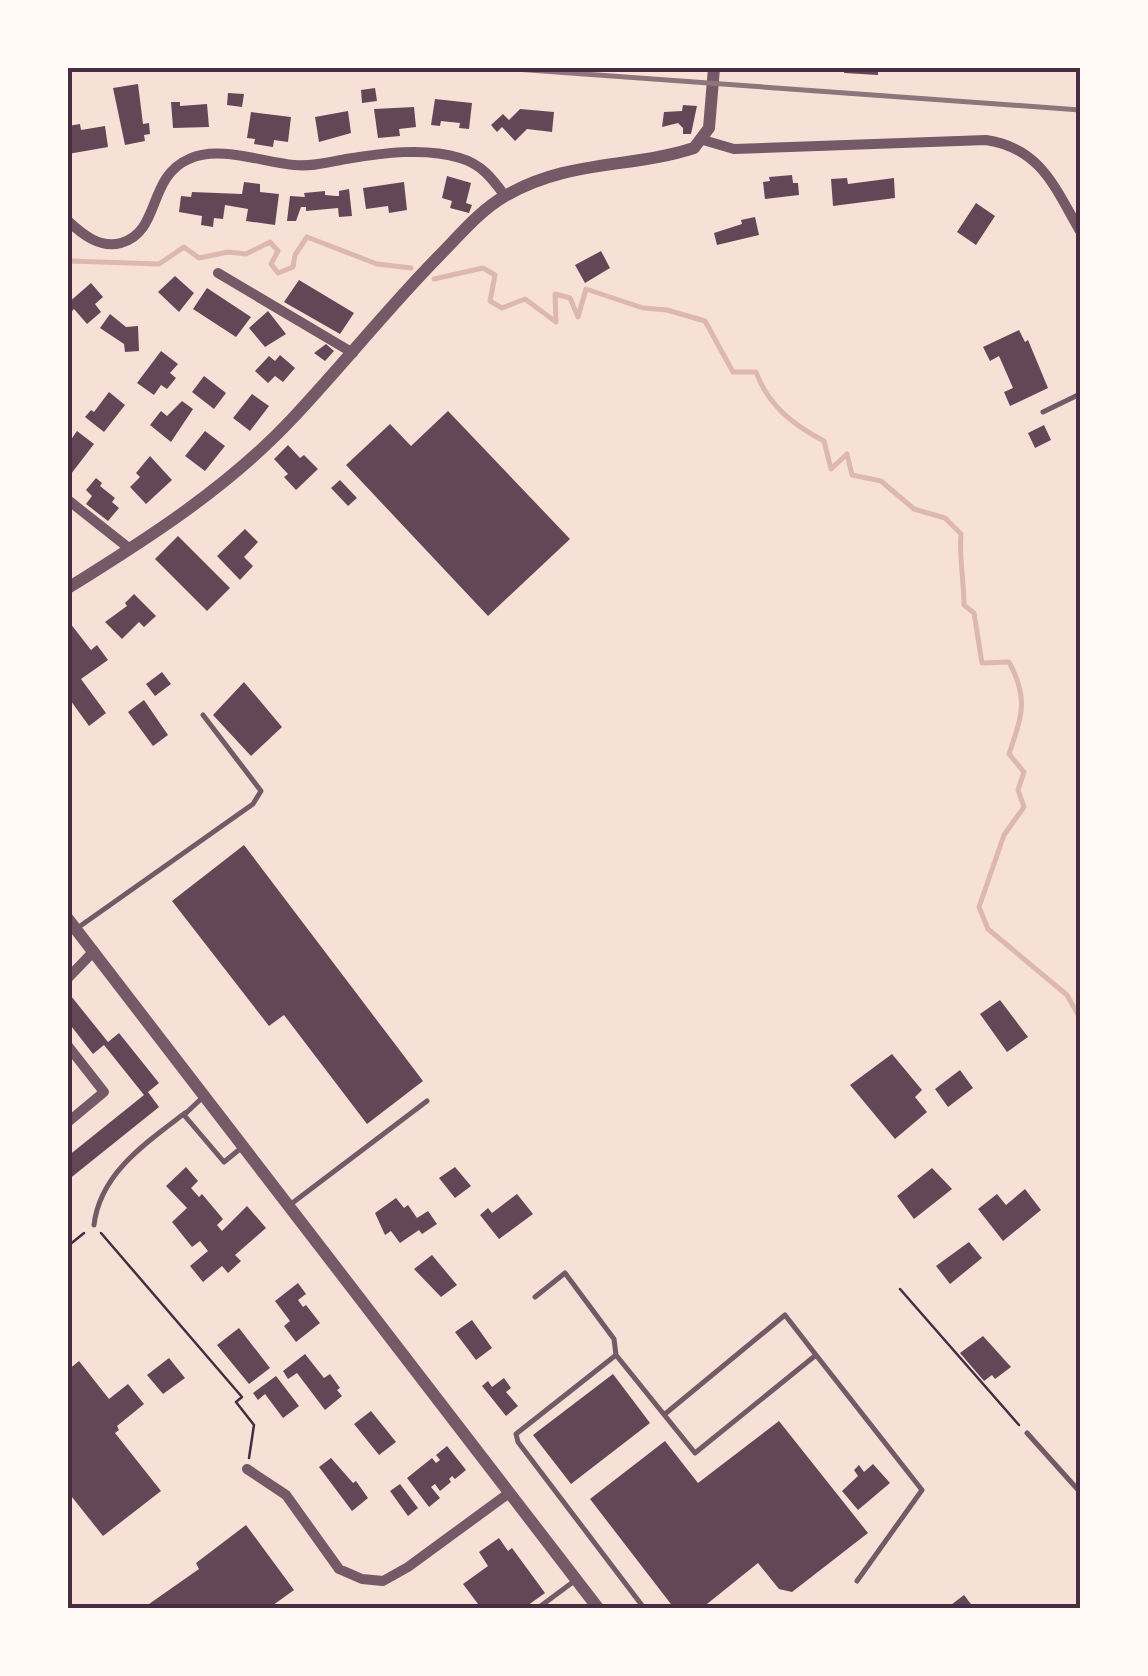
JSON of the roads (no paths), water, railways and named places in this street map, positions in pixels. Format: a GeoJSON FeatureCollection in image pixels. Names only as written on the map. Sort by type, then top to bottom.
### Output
{"type":"FeatureCollection","features":[{"type":"Feature","properties":{"kind":"street"},"geometry":{"type":"LineString","coordinates":[[68,588],[162,529],[288,424],[381,317],[475,218],[505,196],[576,168],[694,148],[709,128],[714,68]]}},
{"type":"Feature","properties":{"kind":"street"},"geometry":{"type":"LineString","coordinates":[[703,140],[734,149],[1004,142],[1020,148],[1045,172],[1080,232]]}},
{"type":"Feature","properties":{"kind":"street"},"geometry":{"type":"LineString","coordinates":[[68,221],[92,240],[110,246],[134,238],[146,225],[156,192],[169,173],[191,158],[214,154],[314,166],[431,152],[462,158],[488,172],[505,196]]}},
{"type":"Feature","properties":{"kind":"street"},"geometry":{"type":"LineString","coordinates":[[218,273],[352,353]]}},
{"type":"Feature","properties":{"kind":"street"},"geometry":{"type":"LineString","coordinates":[[68,500],[130,549]]}},
{"type":"Feature","properties":{"kind":"street"},"geometry":{"type":"LineString","coordinates":[[72,924],[598,1608]]}},
{"type":"Feature","properties":{"kind":"street"},"geometry":{"type":"LineString","coordinates":[[68,978],[94,952]]}},
{"type":"Feature","properties":{"kind":"street"},"geometry":{"type":"LineString","coordinates":[[68,1046],[104,1092],[68,1122]]}},
{"type":"Feature","properties":{"kind":"street"},"geometry":{"type":"LineString","coordinates":[[247,1469],[286,1495],[340,1569],[362,1579],[383,1580],[408,1566],[509,1492]]}},
{"type":"Feature","properties":{"kind":"lane"},"geometry":{"type":"LineString","coordinates":[[1043,412],[1080,394]]}},
{"type":"Feature","properties":{"kind":"lane"},"geometry":{"type":"LineString","coordinates":[[72,924],[253,804],[260,791],[204,714]]}},
{"type":"Feature","properties":{"kind":"lane"},"geometry":{"type":"LineString","coordinates":[[94,1225],[96,1205],[112,1179],[140,1147],[206,1096]]}},
{"type":"Feature","properties":{"kind":"lane"},"geometry":{"type":"LineString","coordinates":[[289,1206],[427,1101]]}},
{"type":"Feature","properties":{"kind":"lane"},"geometry":{"type":"LineString","coordinates":[[185,1113],[224,1162],[243,1146]]}},
{"type":"Feature","properties":{"kind":"lane"},"geometry":{"type":"LineString","coordinates":[[535,1297],[564,1273],[614,1339],[616,1355],[695,1453],[816,1355]]}},
{"type":"Feature","properties":{"kind":"lane"},"geometry":{"type":"LineString","coordinates":[[664,1415],[786,1314],[922,1490],[856,1581]]}},
{"type":"Feature","properties":{"kind":"lane"},"geometry":{"type":"LineString","coordinates":[[616,1355],[516,1434],[518,1442],[644,1608]]}},
{"type":"Feature","properties":{"kind":"lane"},"geometry":{"type":"LineString","coordinates":[[1026,1434],[1080,1492]]}},
{"type":"Feature","properties":{"kind":"lane"},"geometry":{"type":"LineString","coordinates":[[538,1608],[576,1580]]}},
{"type":"Feature","properties":{"kind":"waterway"},"geometry":{"type":"LineString","coordinates":[[68,264],[159,264],[184,247],[199,258],[228,252],[246,254],[270,242],[278,251],[271,264],[278,273],[293,267],[295,255],[307,237],[377,264],[411,268]]}},
{"type":"Feature","properties":{"kind":"waterway"},"geometry":{"type":"LineString","coordinates":[[434,279],[483,268],[495,275],[490,301],[502,308],[525,299],[556,322],[555,294],[570,298],[578,317],[586,289],[643,308],[705,321],[733,372],[756,372],[783,413],[824,441],[831,469],[847,454],[852,475],[881,481],[914,509],[945,518],[961,534],[964,605],[974,613],[982,663],[1009,662],[1021,697],[1020,718],[1009,754],[1024,772],[1018,790],[1024,807],[1004,835],[979,907],[988,929],[1067,995],[1080,1018]]}},
{"type":"Feature","properties":{"kind":"railway"},"geometry":{"type":"LineString","coordinates":[[502,68],[1080,110]]}}]}
